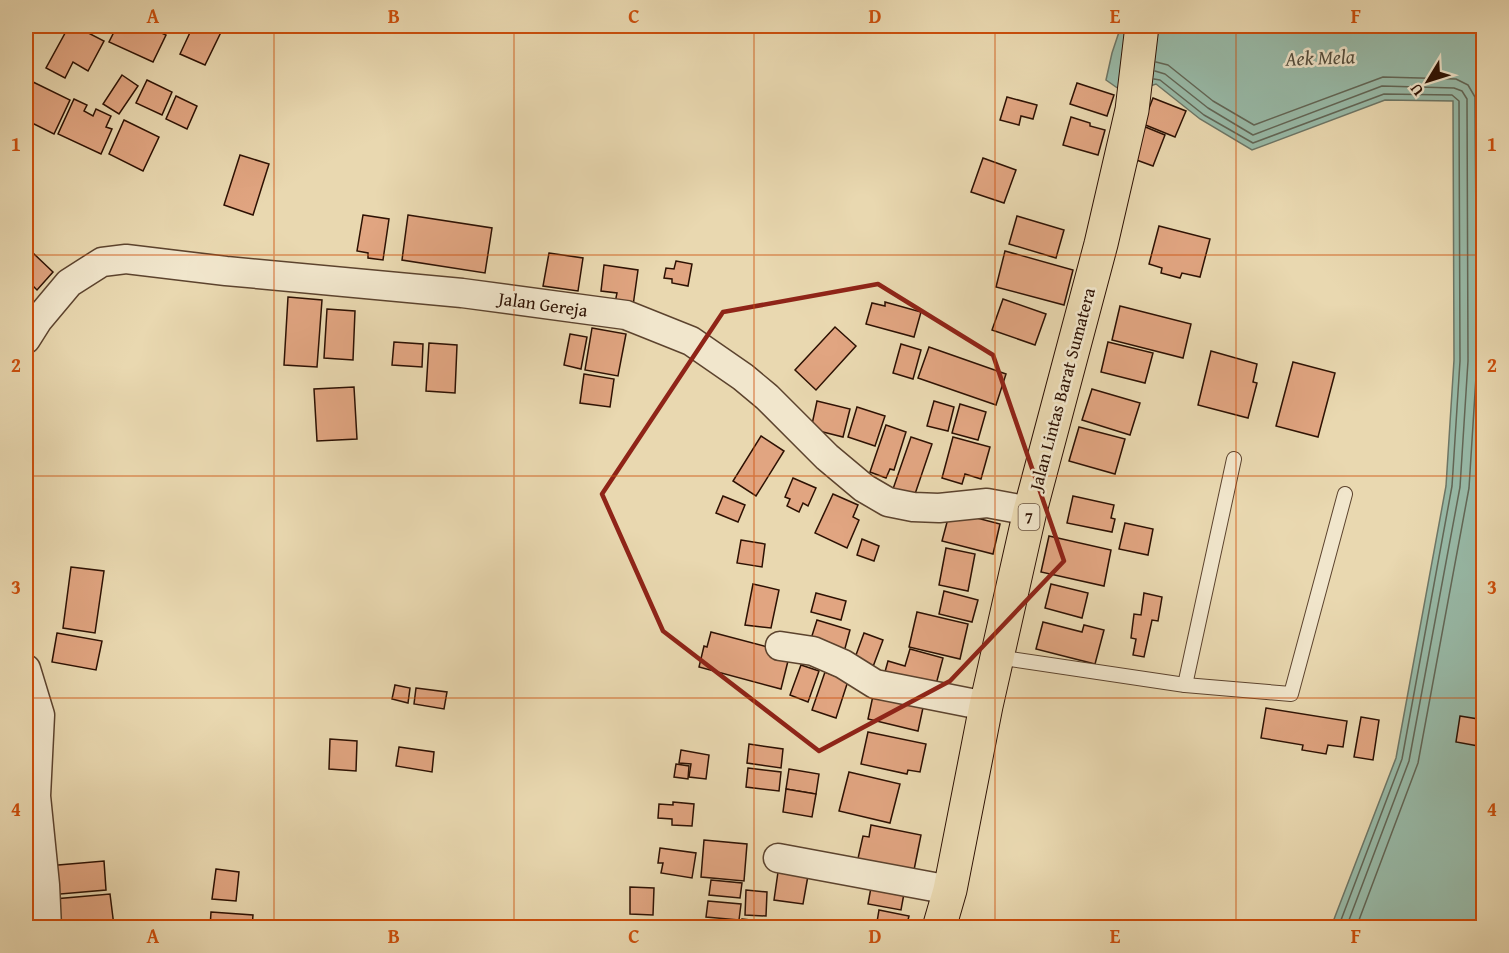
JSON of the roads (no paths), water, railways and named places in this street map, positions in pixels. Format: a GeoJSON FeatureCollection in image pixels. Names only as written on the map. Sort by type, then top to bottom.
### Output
{"type":"FeatureCollection","features":[{"type":"Feature","properties":{"kind":"highway","name":"Jalan Lintas Barat Sumatera"},"geometry":{"type":"LineString","coordinates":[[939,927],[950,890],[986,706],[1030,512],[1101,244],[1132,110],[1142,26]]}},
{"type":"Feature","properties":{"kind":"street","name":"Jalan Gereja"},"geometry":{"type":"LineString","coordinates":[[26,339],[38,320],[69,283],[102,262],[126,259],[226,271],[462,293],[626,315],[691,341],[743,377],[767,397],[827,457],[864,488],[888,502],[913,507],[939,508],[987,503],[1030,512]]}},
{"type":"Feature","properties":{"kind":"street"},"geometry":{"type":"LineString","coordinates":[[780,646],[813,651],[843,664],[875,684],[986,706]]}},
{"type":"Feature","properties":{"kind":"street"},"geometry":{"type":"LineString","coordinates":[[26,669],[40,715],[36,796],[47,927]]}},
{"type":"Feature","properties":{"kind":"street"},"geometry":{"type":"LineString","coordinates":[[778,858],[950,890]]}},
{"type":"Feature","properties":{"kind":"lane"},"geometry":{"type":"LineString","coordinates":[[1185,685],[1234,459]]}},
{"type":"Feature","properties":{"kind":"lane"},"geometry":{"type":"LineString","coordinates":[[997,657],[1185,685],[1291,694],[1345,494]]}},
{"type":"Feature","properties":{"kind":"water","name":"Aek Mela"},"geometry":{"type":"Polygon","coordinates":[[[1121,26],[1449,28],[1483,26],[1483,927],[1331,927],[1396,758],[1446,486],[1454,360],[1453,101],[1385,100],[1252,150],[1200,119],[1156,84],[1126,94],[1106,80],[1121,26]]]}}]}
